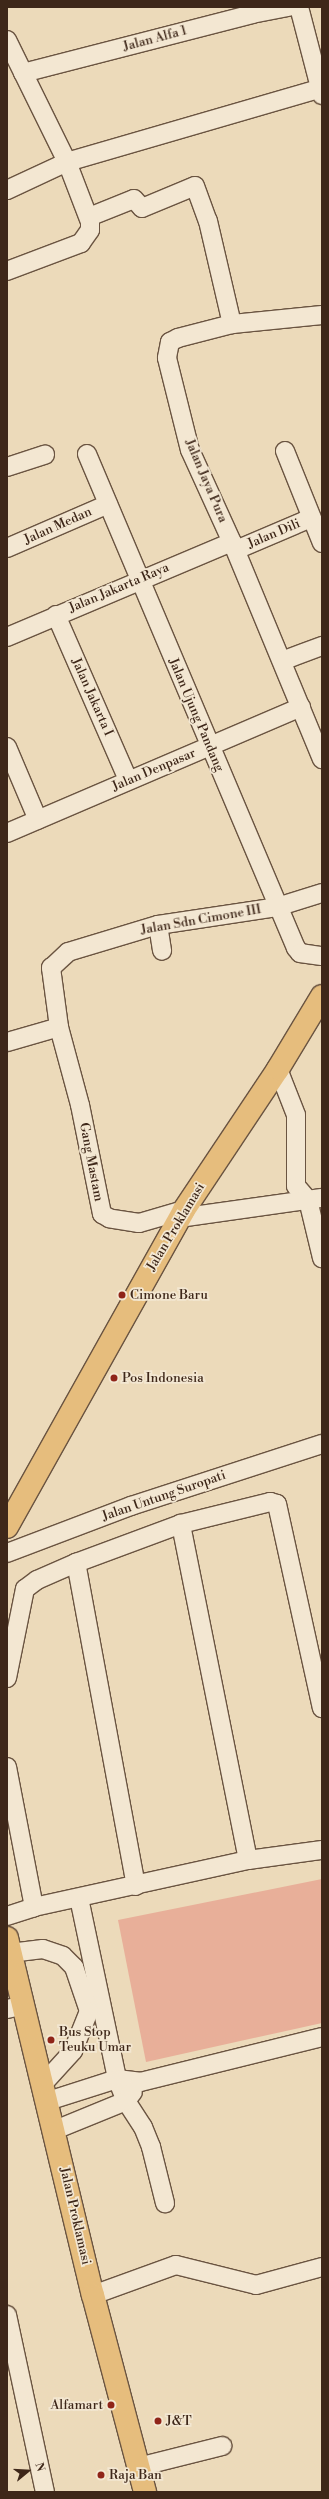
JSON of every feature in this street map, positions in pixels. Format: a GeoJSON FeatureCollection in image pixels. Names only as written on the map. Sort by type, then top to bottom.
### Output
{"type":"FeatureCollection","features":[{"type":"Feature","properties":{"kind":"main road","name":"Jalan Proklamasi"},"geometry":{"type":"LineString","coordinates":[[9,1515],[182,1214],[278,1069],[322,996]]}},
{"type":"Feature","properties":{"kind":"main road","name":"Jalan Proklamasi"},"geometry":{"type":"LineString","coordinates":[[9,1945],[15,2007],[46,2093],[93,2295],[145,2492]]}},
{"type":"Feature","properties":{"kind":"street","name":"Jalan Alfa 1"},"geometry":{"type":"LineString","coordinates":[[22,73],[252,14],[289,7]]}},
{"type":"Feature","properties":{"kind":"street"},"geometry":{"type":"LineString","coordinates":[[7,190],[66,162],[321,92],[299,7]]}},
{"type":"Feature","properties":{"kind":"street"},"geometry":{"type":"LineString","coordinates":[[7,40],[66,162],[89,218],[90,230],[81,243],[7,271]]}},
{"type":"Feature","properties":{"kind":"street"},"geometry":{"type":"LineString","coordinates":[[89,218],[134,199],[142,208],[195,186],[208,221],[232,324]]}},
{"type":"Feature","properties":{"kind":"street","name":"Jalan Jaya Pura"},"geometry":{"type":"LineString","coordinates":[[322,315],[232,324],[178,338],[170,342],[167,358],[190,450],[234,546],[322,759]]}},
{"type":"Feature","properties":{"kind":"street","name":"Jalan Dili"},"geometry":{"type":"LineString","coordinates":[[284,451],[322,543]]}},
{"type":"Feature","properties":{"kind":"street","name":"Jalan Ujung Pandang"},"geometry":{"type":"LineString","coordinates":[[87,454],[277,907],[300,953],[322,956]]}},
{"type":"Feature","properties":{"kind":"street"},"geometry":{"type":"LineString","coordinates":[[7,467],[45,455]]}},
{"type":"Feature","properties":{"kind":"street","name":"Jalan Medan"},"geometry":{"type":"LineString","coordinates":[[7,548],[108,504]]}},
{"type":"Feature","properties":{"kind":"street","name":"Jalan Dili"},"geometry":{"type":"LineString","coordinates":[[234,546],[312,518]]}},
{"type":"Feature","properties":{"kind":"street","name":"Jalan Jakarta Raya"},"geometry":{"type":"LineString","coordinates":[[7,637],[140,580],[234,546]]}},
{"type":"Feature","properties":{"kind":"street","name":"Jalan Jakarta I"},"geometry":{"type":"LineString","coordinates":[[56,615],[128,780]]}},
{"type":"Feature","properties":{"kind":"street"},"geometry":{"type":"LineString","coordinates":[[282,662],[322,646]]}},
{"type":"Feature","properties":{"kind":"street","name":"Jalan Denpasar"},"geometry":{"type":"LineString","coordinates":[[7,833],[301,707]]}},
{"type":"Feature","properties":{"kind":"street"},"geometry":{"type":"LineString","coordinates":[[7,747],[38,820]]}},
{"type":"Feature","properties":{"kind":"street","name":"Jalan Sdn Cimone III"},"geometry":{"type":"LineString","coordinates":[[59,1026],[51,979],[51,968],[57,960],[68,952],[82,946],[158,925],[277,907],[322,893]]}},
{"type":"Feature","properties":{"kind":"street"},"geometry":{"type":"LineString","coordinates":[[158,925],[162,951]]}},
{"type":"Feature","properties":{"kind":"street"},"geometry":{"type":"LineString","coordinates":[[7,1042],[59,1026]]}},
{"type":"Feature","properties":{"kind":"street","name":"Gang Mastam"},"geometry":{"type":"LineString","coordinates":[[59,1026],[80,1105],[102,1214],[108,1218],[139,1224],[182,1214]]}},
{"type":"Feature","properties":{"kind":"street"},"geometry":{"type":"LineString","coordinates":[[278,1069],[296,1115],[296,1186],[315,1199],[322,1258]]}},
{"type":"Feature","properties":{"kind":"street"},"geometry":{"type":"LineString","coordinates":[[182,1214],[315,1199]]}},
{"type":"Feature","properties":{"kind":"street","name":"Jalan Untung Suropati"},"geometry":{"type":"LineString","coordinates":[[7,1553],[131,1506],[322,1444]]}},
{"type":"Feature","properties":{"kind":"street"},"geometry":{"type":"LineString","coordinates":[[7,1678],[25,1589],[37,1580],[76,1563],[181,1524],[270,1502],[277,1504],[319,1675],[322,1708]]}},
{"type":"Feature","properties":{"kind":"street"},"geometry":{"type":"LineString","coordinates":[[181,1524],[248,1860]]}},
{"type":"Feature","properties":{"kind":"street"},"geometry":{"type":"LineString","coordinates":[[76,1563],[136,1886]]}},
{"type":"Feature","properties":{"kind":"street"},"geometry":{"type":"LineString","coordinates":[[7,1767],[34,1907]]}},
{"type":"Feature","properties":{"kind":"street"},"geometry":{"type":"LineString","coordinates":[[7,1916],[34,1907],[136,1886],[248,1860],[322,1850]]}},
{"type":"Feature","properties":{"kind":"street"},"geometry":{"type":"LineString","coordinates":[[79,1898],[117,2079],[126,2101],[143,2127],[151,2147],[165,2203]]}},
{"type":"Feature","properties":{"kind":"street"},"geometry":{"type":"LineString","coordinates":[[9,1945],[43,1949],[63,1956],[74,1967],[89,2011],[73,2051],[46,2093]]}},
{"type":"Feature","properties":{"kind":"street"},"geometry":{"type":"LineString","coordinates":[[46,2093],[117,2079],[140,2082],[322,2037]]}},
{"type":"Feature","properties":{"kind":"street"},"geometry":{"type":"LineString","coordinates":[[55,2130],[126,2101],[140,2082]]}},
{"type":"Feature","properties":{"kind":"street"},"geometry":{"type":"LineString","coordinates":[[93,2295],[176,2265],[256,2285],[322,2267]]}},
{"type":"Feature","properties":{"kind":"street"},"geometry":{"type":"LineString","coordinates":[[7,2315],[44,2492]]}},
{"type":"Feature","properties":{"kind":"street"},"geometry":{"type":"LineString","coordinates":[[138,2467],[222,2446]]}},
{"type":"Feature","properties":{"kind":"building"},"geometry":{"type":"Polygon","coordinates":[[[322,1879],[322,2023],[146,2062],[118,1920],[322,1879]]]}},
{"type":"Feature","properties":{"kind":"place","name":"Cimone Baru"},"geometry":{"type":"Point","coordinates":[122,1295]}},
{"type":"Feature","properties":{"kind":"place","name":"Pos Indonesia"},"geometry":{"type":"Point","coordinates":[114,1378]}},
{"type":"Feature","properties":{"kind":"place","name":"Bus Stop Teuku Umar"},"geometry":{"type":"Point","coordinates":[51,2040]}},
{"type":"Feature","properties":{"kind":"place","name":"Alfamart"},"geometry":{"type":"Point","coordinates":[111,2405]}},
{"type":"Feature","properties":{"kind":"place","name":"J&T"},"geometry":{"type":"Point","coordinates":[158,2421]}},
{"type":"Feature","properties":{"kind":"place","name":"Raja Ban"},"geometry":{"type":"Point","coordinates":[101,2475]}}]}
